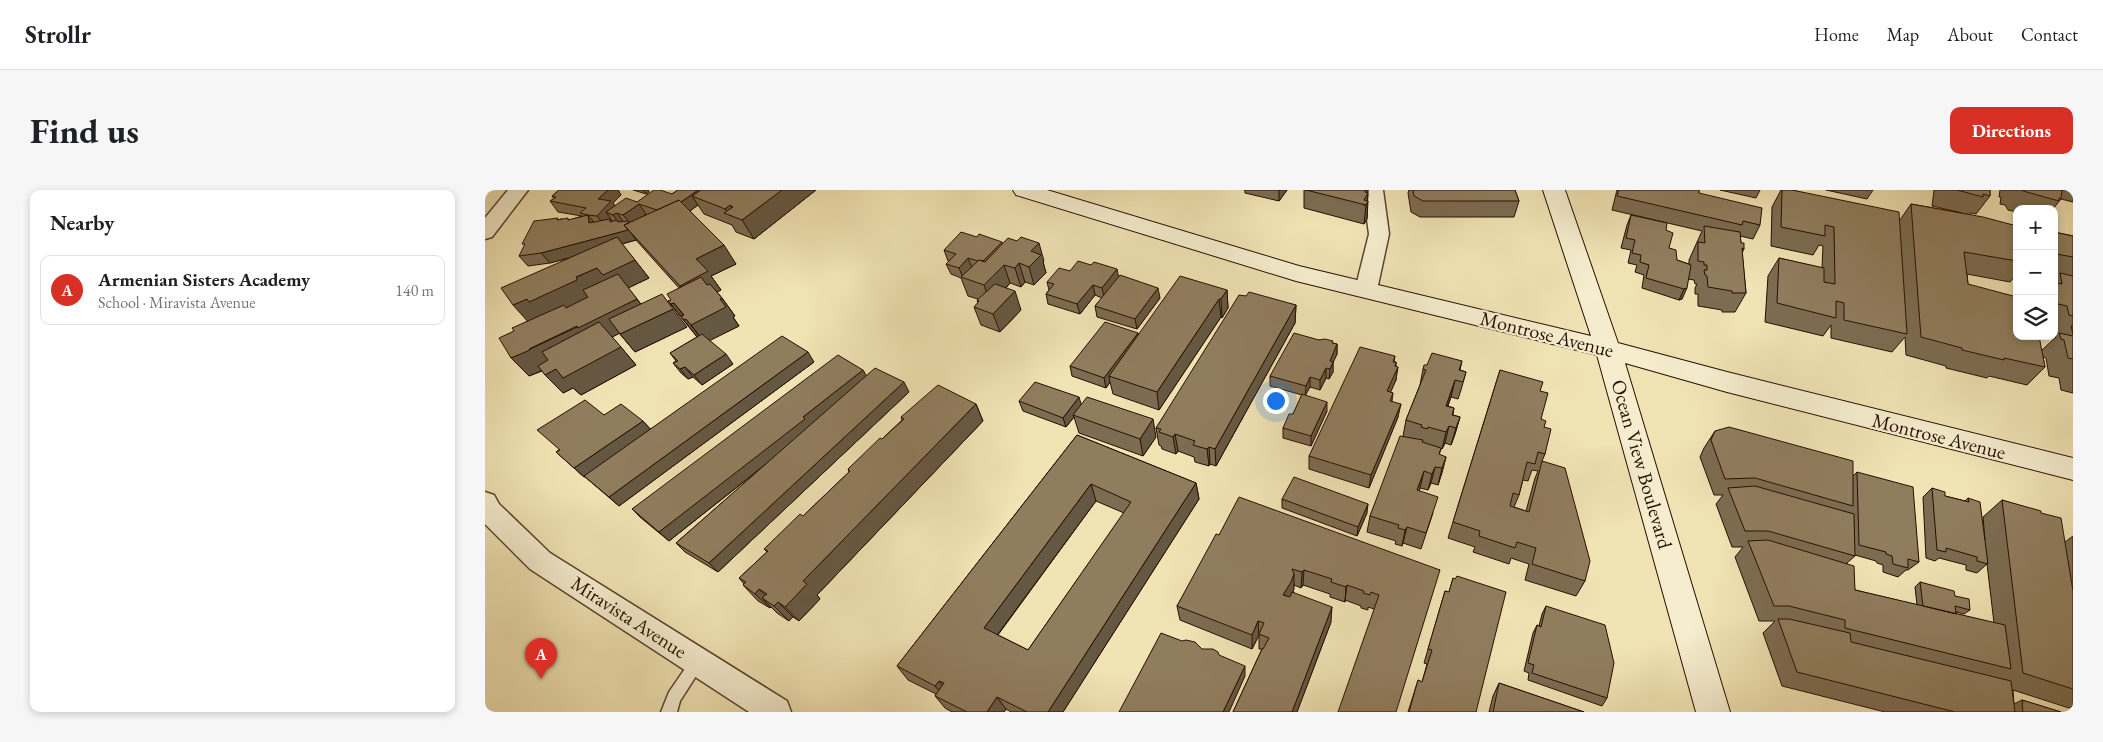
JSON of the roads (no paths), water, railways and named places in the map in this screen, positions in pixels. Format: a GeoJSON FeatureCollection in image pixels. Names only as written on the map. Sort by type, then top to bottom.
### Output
{"type":"FeatureCollection","features":[{"type":"Feature","properties":{"kind":"street"},"geometry":{"type":"LineString","coordinates":[[485,232],[518,190]]}},
{"type":"Feature","properties":{"kind":"street","name":"Montrose Avenue"},"geometry":{"type":"LineString","coordinates":[[1024,190],[1296,273],[1608,349],[1735,384],[2073,469]]}},
{"type":"Feature","properties":{"kind":"street"},"geometry":{"type":"LineString","coordinates":[[1366,290],[1379,234],[1373,190]]}},
{"type":"Feature","properties":{"kind":"street","name":"Ocean View Boulevard"},"geometry":{"type":"LineString","coordinates":[[1554,190],[1608,349],[1713,712]]}},
{"type":"Feature","properties":{"kind":"street","name":"Miravista Avenue"},"geometry":{"type":"LineString","coordinates":[[487,509],[541,560],[776,712]]}},
{"type":"Feature","properties":{"kind":"lane"},"geometry":{"type":"LineString","coordinates":[[669,712],[674,697],[698,662]]}},
{"type":"Feature","properties":{"kind":"place","name":"Armenian Sisters Academy"},"geometry":{"type":"Point","coordinates":[541,679]}}]}
